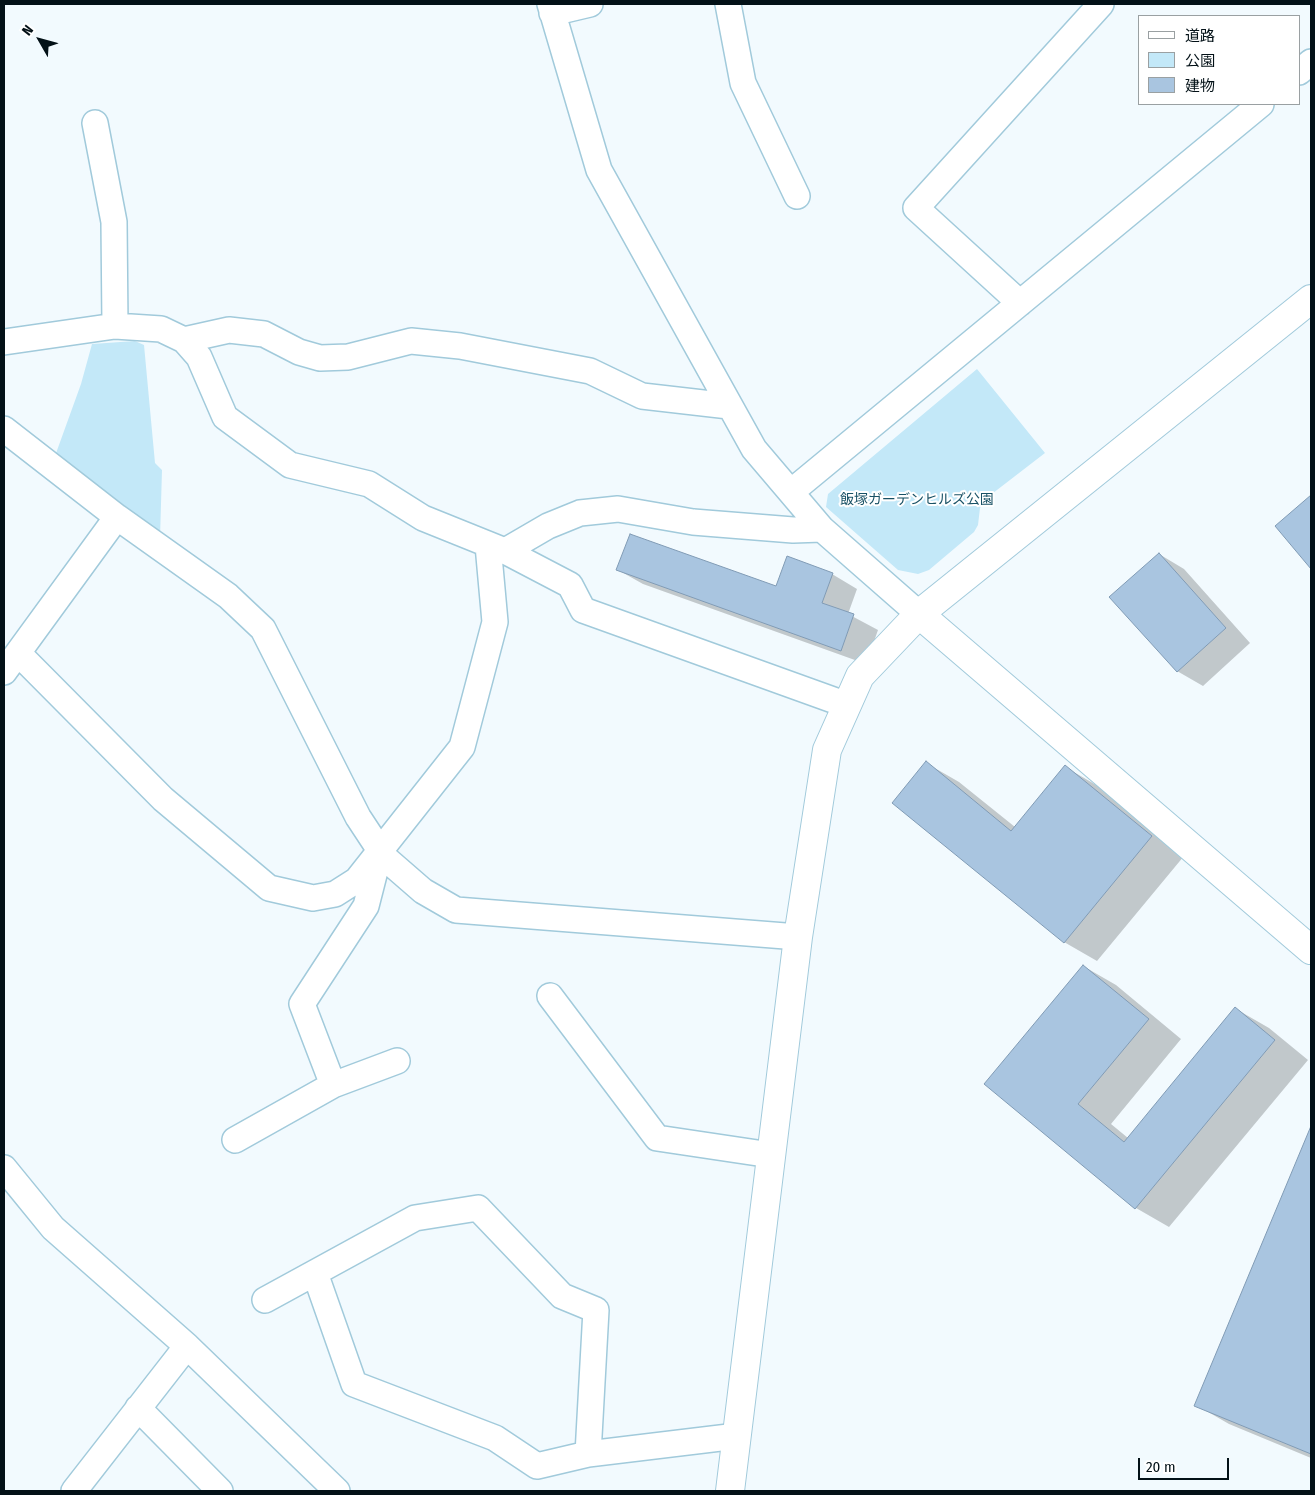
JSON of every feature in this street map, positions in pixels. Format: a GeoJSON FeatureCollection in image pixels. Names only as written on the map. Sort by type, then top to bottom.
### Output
{"type":"FeatureCollection","features":[{"type":"Feature","properties":{"kind":"street"},"geometry":{"type":"LineString","coordinates":[[590,4],[551,8],[599,170],[754,448],[822,529],[1311,950]]}},
{"type":"Feature","properties":{"kind":"street"},"geometry":{"type":"LineString","coordinates":[[728,4],[743,83],[797,196]]}},
{"type":"Feature","properties":{"kind":"street"},"geometry":{"type":"LineString","coordinates":[[1020,303],[916,208],[1101,4]]}},
{"type":"Feature","properties":{"kind":"street"},"geometry":{"type":"LineString","coordinates":[[1300,71],[1311,62]]}},
{"type":"Feature","properties":{"kind":"street"},"geometry":{"type":"LineString","coordinates":[[791,492],[1260,105]]}},
{"type":"Feature","properties":{"kind":"street"},"geometry":{"type":"LineString","coordinates":[[95,123],[114,222],[114,326]]}},
{"type":"Feature","properties":{"kind":"street"},"geometry":{"type":"LineString","coordinates":[[730,1491],[798,937],[827,750],[860,676],[919,614],[1311,299]]}},
{"type":"Feature","properties":{"kind":"street"},"geometry":{"type":"LineString","coordinates":[[4,342],[114,326],[161,329],[184,340],[199,357],[225,417],[290,465],[369,484],[423,518],[497,548],[570,584],[583,610],[847,705]]}},
{"type":"Feature","properties":{"kind":"street"},"geometry":{"type":"LineString","coordinates":[[184,340],[228,330],[264,334],[299,352],[320,358],[348,357],[411,342],[460,346],[590,371],[642,396],[730,406]]}},
{"type":"Feature","properties":{"kind":"street"},"geometry":{"type":"LineString","coordinates":[[4,429],[118,517],[228,596],[263,629],[358,816],[380,852],[422,891],[456,910],[798,937]]}},
{"type":"Feature","properties":{"kind":"street"},"geometry":{"type":"LineString","coordinates":[[497,548],[580,513],[618,509],[693,522],[793,530],[822,529]]}},
{"type":"Feature","properties":{"kind":"street"},"geometry":{"type":"LineString","coordinates":[[118,517],[11,662],[163,799],[269,888],[313,898],[335,894],[357,880],[462,747],[495,622],[497,548]]}},
{"type":"Feature","properties":{"kind":"street"},"geometry":{"type":"LineString","coordinates":[[333,1085],[302,1004],[366,906],[380,852]]}},
{"type":"Feature","properties":{"kind":"street"},"geometry":{"type":"LineString","coordinates":[[550,996],[657,1138],[771,1155]]}},
{"type":"Feature","properties":{"kind":"street"},"geometry":{"type":"LineString","coordinates":[[235,1140],[333,1085],[397,1061]]}},
{"type":"Feature","properties":{"kind":"street"},"geometry":{"type":"LineString","coordinates":[[4,1168],[53,1228],[187,1346],[337,1491]]}},
{"type":"Feature","properties":{"kind":"street"},"geometry":{"type":"LineString","coordinates":[[265,1300],[415,1218],[478,1208],[562,1296],[596,1310],[588,1454]]}},
{"type":"Feature","properties":{"kind":"street"},"geometry":{"type":"LineString","coordinates":[[315,1273],[354,1384],[495,1438],[537,1466],[588,1454],[737,1436]]}},
{"type":"Feature","properties":{"kind":"street"},"geometry":{"type":"LineString","coordinates":[[86,1486],[138,1408],[187,1346]]}},
{"type":"Feature","properties":{"kind":"street"},"geometry":{"type":"LineString","coordinates":[[138,1408],[220,1491]]}},
{"type":"Feature","properties":{"kind":"green space"},"geometry":{"type":"Polygon","coordinates":[[[135,341],[144,345],[155,463],[162,470],[160,538],[55,456],[81,384],[92,344],[135,341]]]}},
{"type":"Feature","properties":{"kind":"green space","name":"飯塚ガーデンヒルズ公園"},"geometry":{"type":"Polygon","coordinates":[[[977,369],[1045,453],[984,500],[980,508],[978,525],[974,532],[929,570],[918,574],[898,570],[826,507],[828,494],[977,369]]]}},
{"type":"Feature","properties":{"kind":"building"},"geometry":{"type":"Polygon","coordinates":[[[1311,495],[1311,569],[1275,526],[1311,495]]]}},
{"type":"Feature","properties":{"kind":"building"},"geometry":{"type":"Polygon","coordinates":[[[630,534],[776,586],[787,556],[833,573],[822,603],[854,614],[841,651],[616,570],[630,534]]]}},
{"type":"Feature","properties":{"kind":"building"},"geometry":{"type":"Polygon","coordinates":[[[1159,553],[1226,628],[1177,672],[1109,597],[1159,553]]]}},
{"type":"Feature","properties":{"kind":"building"},"geometry":{"type":"Polygon","coordinates":[[[926,761],[1011,831],[1065,765],[1152,836],[1064,943],[892,803],[926,761]]]}},
{"type":"Feature","properties":{"kind":"building"},"geometry":{"type":"Polygon","coordinates":[[[1083,965],[1149,1019],[1078,1104],[1124,1142],[1235,1007],[1275,1040],[1135,1209],[984,1084],[1083,965]]]}},
{"type":"Feature","properties":{"kind":"building"},"geometry":{"type":"Polygon","coordinates":[[[1311,1126],[1311,1454],[1194,1406],[1311,1126]]]}}]}
